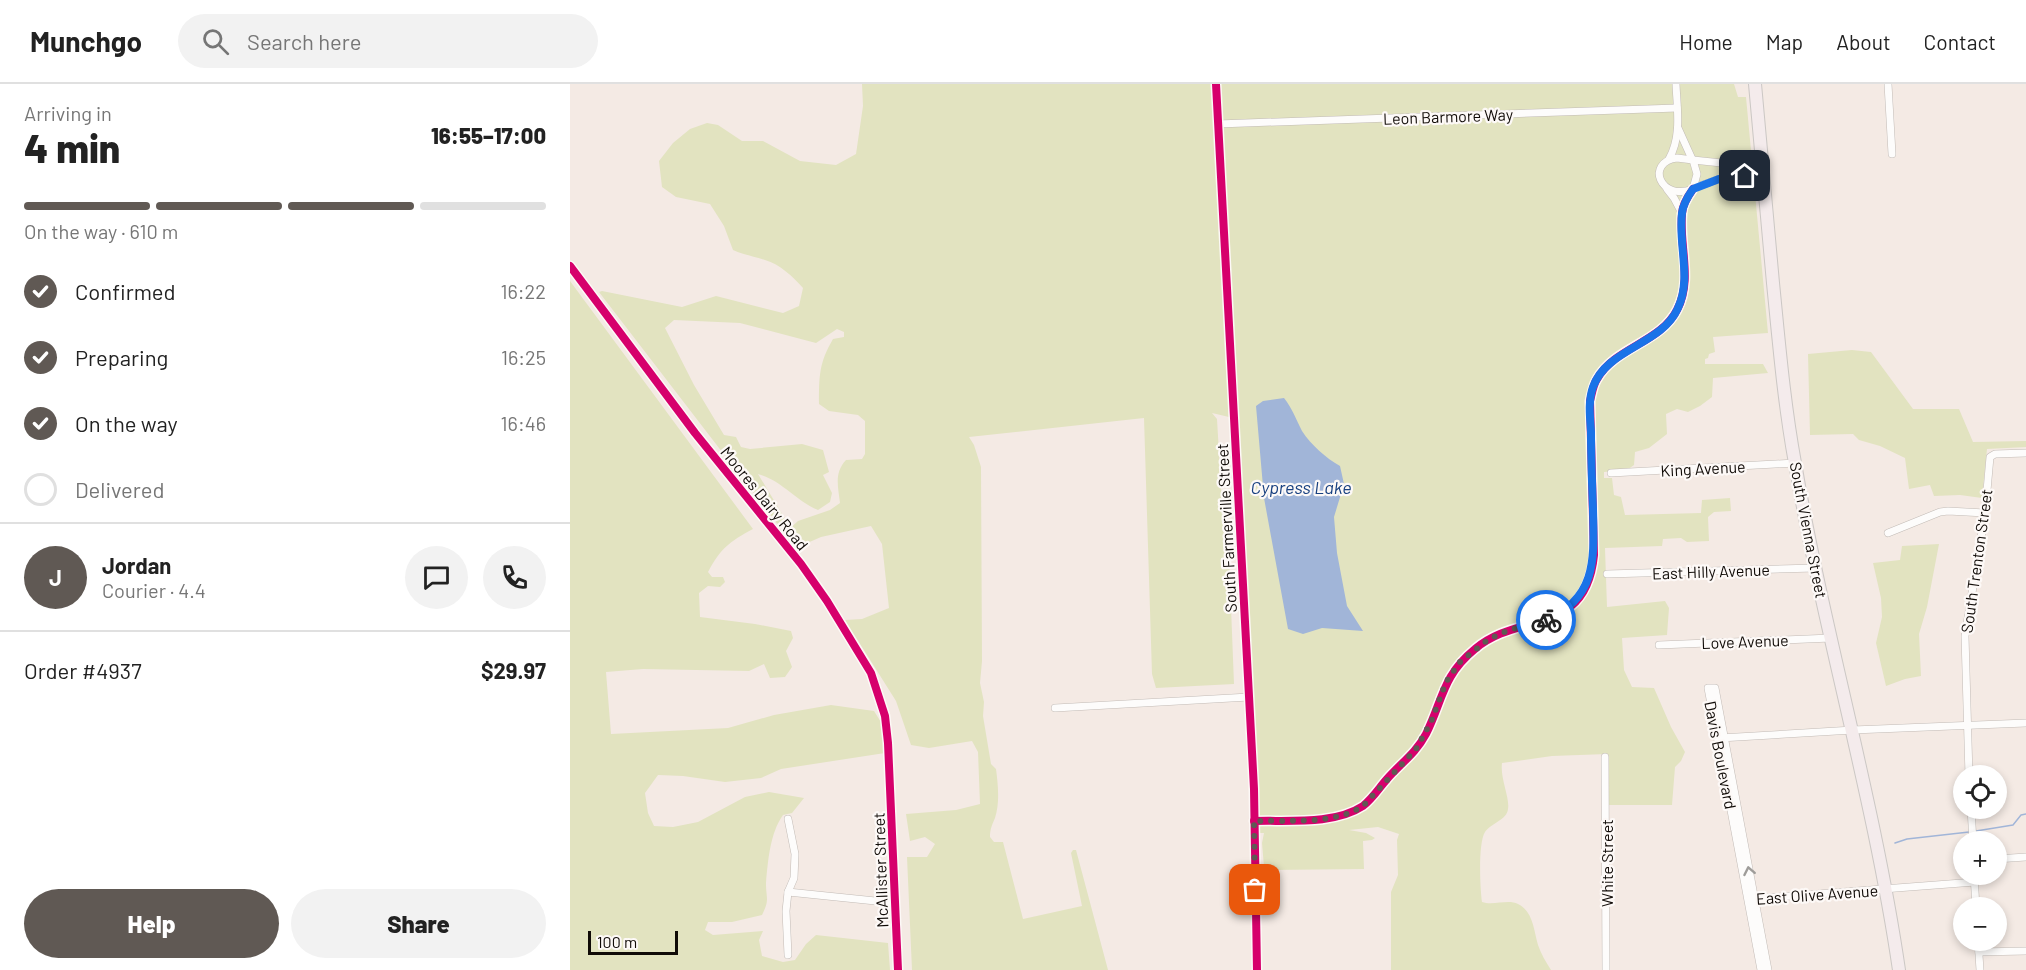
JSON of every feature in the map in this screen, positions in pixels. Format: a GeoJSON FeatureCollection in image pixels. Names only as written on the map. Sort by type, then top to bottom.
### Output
{"type":"FeatureCollection","features":[{"type":"Feature","properties":{"kind":"highway","name":"South Vienna Street"},"geometry":{"type":"LineString","coordinates":[[1755,84],[1781,365],[1795,463],[1815,568],[1853,730],[1886,889],[1899,970]]}},
{"type":"Feature","properties":{"kind":"street","name":"South Farmerville Street"},"geometry":{"type":"LineString","coordinates":[[1216,84],[1249,697],[1257,970]]}},
{"type":"Feature","properties":{"kind":"street"},"geometry":{"type":"LineString","coordinates":[[1254,821],[1334,818],[1353,813],[1363,806],[1416,749],[1428,729],[1446,682],[1460,662],[1489,639],[1509,630],[1553,617],[1576,601],[1590,576],[1594,555],[1590,401],[1593,388],[1597,378],[1608,365],[1657,334],[1671,320],[1676,313],[1684,290],[1682,213],[1661,182],[1659,174],[1676,144],[1678,128],[1676,84]]}},
{"type":"Feature","properties":{"kind":"street"},"geometry":{"type":"LineString","coordinates":[[1888,84],[1892,154]]}},
{"type":"Feature","properties":{"kind":"street","name":"Leon Barmore Way"},"geometry":{"type":"LineString","coordinates":[[1218,124],[1677,108]]}},
{"type":"Feature","properties":{"kind":"street"},"geometry":{"type":"LineString","coordinates":[[1678,128],[1697,174],[1694,188],[1682,213]]}},
{"type":"Feature","properties":{"kind":"street"},"geometry":{"type":"LineString","coordinates":[[1669,159],[1731,164],[1762,161]]}},
{"type":"Feature","properties":{"kind":"street"},"geometry":{"type":"LineString","coordinates":[[1666,188],[1679,192],[1719,179],[1763,175]]}},
{"type":"Feature","properties":{"kind":"street","name":"Moores Dairy Road"},"geometry":{"type":"LineString","coordinates":[[570,266],[695,433],[801,564],[827,601],[871,673],[885,716],[890,770]]}},
{"type":"Feature","properties":{"kind":"street","name":"South Trenton Street"},"geometry":{"type":"LineString","coordinates":[[1969,765],[1965,628],[1985,513],[1992,455],[2026,453]]}},
{"type":"Feature","properties":{"kind":"street","name":"King Avenue"},"geometry":{"type":"LineString","coordinates":[[1611,473],[1795,463]]}},
{"type":"Feature","properties":{"kind":"street"},"geometry":{"type":"LineString","coordinates":[[1888,533],[1944,511],[1985,513]]}},
{"type":"Feature","properties":{"kind":"street","name":"East Hilly Avenue"},"geometry":{"type":"LineString","coordinates":[[1607,574],[1815,568]]}},
{"type":"Feature","properties":{"kind":"street","name":"Love Avenue"},"geometry":{"type":"LineString","coordinates":[[1659,645],[1832,638]]}},
{"type":"Feature","properties":{"kind":"street","name":"Davis Boulevard"},"geometry":{"type":"LineString","coordinates":[[1721,738],[1708,688],[1710,687],[1715,688],[1721,738],[1751,899],[1761,970]]}},
{"type":"Feature","properties":{"kind":"street"},"geometry":{"type":"LineString","coordinates":[[1055,708],[1249,697]]}},
{"type":"Feature","properties":{"kind":"street"},"geometry":{"type":"LineString","coordinates":[[1721,738],[2026,723]]}},
{"type":"Feature","properties":{"kind":"street","name":"White Street"},"geometry":{"type":"LineString","coordinates":[[1605,757],[1606,970]]}},
{"type":"Feature","properties":{"kind":"street","name":"McAllister Street"},"geometry":{"type":"LineString","coordinates":[[890,770],[898,970]]}},
{"type":"Feature","properties":{"kind":"street"},"geometry":{"type":"LineString","coordinates":[[788,819],[795,854],[794,878],[788,892],[786,911],[788,955]]}},
{"type":"Feature","properties":{"kind":"street"},"geometry":{"type":"LineString","coordinates":[[2007,858],[2026,857]]}},
{"type":"Feature","properties":{"kind":"street","name":"East Olive Avenue"},"geometry":{"type":"LineString","coordinates":[[1751,899],[1886,889],[1953,881]]}},
{"type":"Feature","properties":{"kind":"street"},"geometry":{"type":"LineString","coordinates":[[788,892],[895,903]]}},
{"type":"Feature","properties":{"kind":"street","name":"Davis Boulevard"},"geometry":{"type":"LineString","coordinates":[[1751,899],[1768,970]]}},
{"type":"Feature","properties":{"kind":"street"},"geometry":{"type":"LineString","coordinates":[[1980,970],[1979,952],[2026,951]]}},
{"type":"Feature","properties":{"kind":"green space"},"geometry":{"type":"Polygon","coordinates":[[[862,84],[1213,84],[1229,417],[1212,413],[1217,419],[1225,555],[1229,556],[1234,684],[1156,688],[1152,674],[1144,418],[969,437],[981,467],[982,661],[980,683],[991,764],[996,769],[998,787],[998,806],[990,837],[994,842],[1003,842],[1023,919],[1082,906],[1071,853],[1076,850],[1108,970],[912,970],[907,857],[927,857],[935,844],[925,837],[910,841],[906,814],[956,810],[980,804],[978,752],[972,741],[929,748],[911,745],[896,701],[845,620],[862,619],[889,608],[882,544],[871,526],[821,537],[805,544],[786,532],[798,521],[830,510],[840,503],[838,480],[842,465],[846,460],[862,459],[865,454],[865,421],[858,415],[829,411],[819,404],[822,363],[833,339],[844,337],[844,332],[837,329],[816,343],[740,323],[674,320],[665,328],[694,385],[724,435],[736,437],[741,447],[750,449],[802,444],[823,450],[829,472],[823,475],[832,493],[830,502],[818,510],[774,481],[758,474],[787,522],[779,526],[599,292],[682,307],[716,296],[783,313],[799,306],[803,288],[791,275],[776,265],[733,250],[724,226],[710,204],[676,197],[662,187],[659,161],[673,143],[690,129],[707,123],[718,125],[742,141],[763,141],[800,161],[836,165],[856,154],[863,106],[862,84]]]}},
{"type":"Feature","properties":{"kind":"green space"},"geometry":{"type":"Polygon","coordinates":[[[1220,84],[1734,84],[1738,97],[1746,97],[1768,333],[1713,337],[1715,352],[1709,354],[1705,359],[1705,364],[1763,364],[1768,373],[1713,378],[1712,397],[1688,412],[1677,409],[1666,414],[1667,434],[1649,448],[1635,452],[1634,465],[1627,470],[1604,472],[1604,478],[1612,478],[1614,495],[1621,497],[1625,515],[1701,513],[1702,500],[1730,498],[1731,511],[1714,512],[1708,517],[1709,541],[1687,542],[1681,538],[1663,539],[1662,546],[1605,548],[1607,607],[1665,601],[1669,608],[1667,635],[1622,638],[1624,670],[1632,687],[1654,688],[1685,752],[1675,767],[1672,805],[1609,805],[1607,754],[1552,756],[1502,763],[1502,775],[1508,799],[1507,813],[1485,832],[1481,846],[1482,902],[1514,903],[1523,907],[1530,916],[1539,948],[1551,970],[1391,970],[1391,892],[1398,875],[1397,840],[1399,834],[1378,827],[1349,830],[1366,833],[1375,838],[1363,841],[1364,869],[1268,870],[1264,867],[1262,843],[1264,833],[1258,833],[1220,84]]]}},
{"type":"Feature","properties":{"kind":"green space"},"geometry":{"type":"Polygon","coordinates":[[[570,281],[753,529],[726,546],[708,572],[712,577],[723,577],[725,582],[720,587],[708,586],[699,593],[700,617],[791,631],[793,638],[786,651],[792,667],[785,677],[770,678],[764,664],[749,671],[643,669],[606,672],[611,734],[728,728],[774,715],[831,705],[874,711],[884,727],[885,753],[781,769],[761,778],[725,782],[658,775],[645,793],[648,813],[654,826],[673,827],[698,822],[745,797],[769,792],[804,798],[792,813],[783,815],[775,830],[770,847],[766,883],[767,902],[762,915],[732,922],[708,922],[705,930],[713,935],[763,931],[759,940],[762,956],[783,962],[795,960],[806,944],[816,935],[888,943],[890,970],[570,970],[570,281]]]}},
{"type":"Feature","properties":{"kind":"green space"},"geometry":{"type":"Polygon","coordinates":[[[1852,350],[1871,352],[1913,409],[1959,409],[1973,442],[2026,441],[2026,447],[1987,449],[1982,498],[1960,495],[1934,496],[1930,485],[1909,489],[1905,458],[1880,446],[1859,440],[1853,434],[1810,435],[1808,354],[1852,350]]]}},
{"type":"Feature","properties":{"kind":"green space"},"geometry":{"type":"Polygon","coordinates":[[[1939,544],[1927,607],[1919,634],[1921,676],[1886,686],[1876,643],[1882,617],[1881,598],[1873,563],[1900,560],[1902,546],[1939,544]]]}},
{"type":"Feature","properties":{"kind":"water","name":"Cypress Lake"},"geometry":{"type":"Polygon","coordinates":[[[1284,398],[1310,441],[1340,466],[1344,484],[1334,517],[1337,553],[1347,606],[1363,631],[1322,628],[1303,634],[1288,629],[1264,498],[1256,406],[1263,401],[1284,398]]]}},
{"type":"Feature","properties":{"kind":"waterway"},"geometry":{"type":"LineString","coordinates":[[1976,831],[2013,825],[2021,815],[2026,814]]}},
{"type":"Feature","properties":{"kind":"waterway"},"geometry":{"type":"LineString","coordinates":[[1895,843],[1907,839],[1953,834]]}},
{"type":"Feature","properties":{"kind":"cycle path"},"geometry":{"type":"LineString","coordinates":[[1216,84],[1254,789],[1257,970]]}},
{"type":"Feature","properties":{"kind":"cycle path"},"geometry":{"type":"LineString","coordinates":[[1254,821],[1325,819],[1363,806],[1422,741],[1449,679],[1464,659],[1492,637],[1564,611],[1578,599],[1588,581],[1594,555],[1590,401],[1593,389],[1605,368],[1660,330],[1677,310],[1682,299],[1685,275],[1682,211],[1693,189]]}},
{"type":"Feature","properties":{"kind":"cycle path"},"geometry":{"type":"LineString","coordinates":[[570,266],[695,433],[801,564],[827,601],[871,673],[885,716],[888,743],[898,970]]}},
{"type":"Feature","properties":{"kind":"way so far"},"geometry":{"type":"LineString","coordinates":[[1255,890],[1254,821],[1334,818],[1353,813],[1377,794],[1416,749],[1425,736],[1446,682],[1460,662],[1489,639],[1509,630],[1546,620]]}},
{"type":"Feature","properties":{"kind":"route"},"geometry":{"type":"LineString","coordinates":[[1546,620],[1560,614],[1576,601],[1592,570],[1594,541],[1590,401],[1597,378],[1608,365],[1657,334],[1671,320],[1680,306],[1684,290],[1682,213],[1693,189],[1719,179],[1745,176]]}}]}
